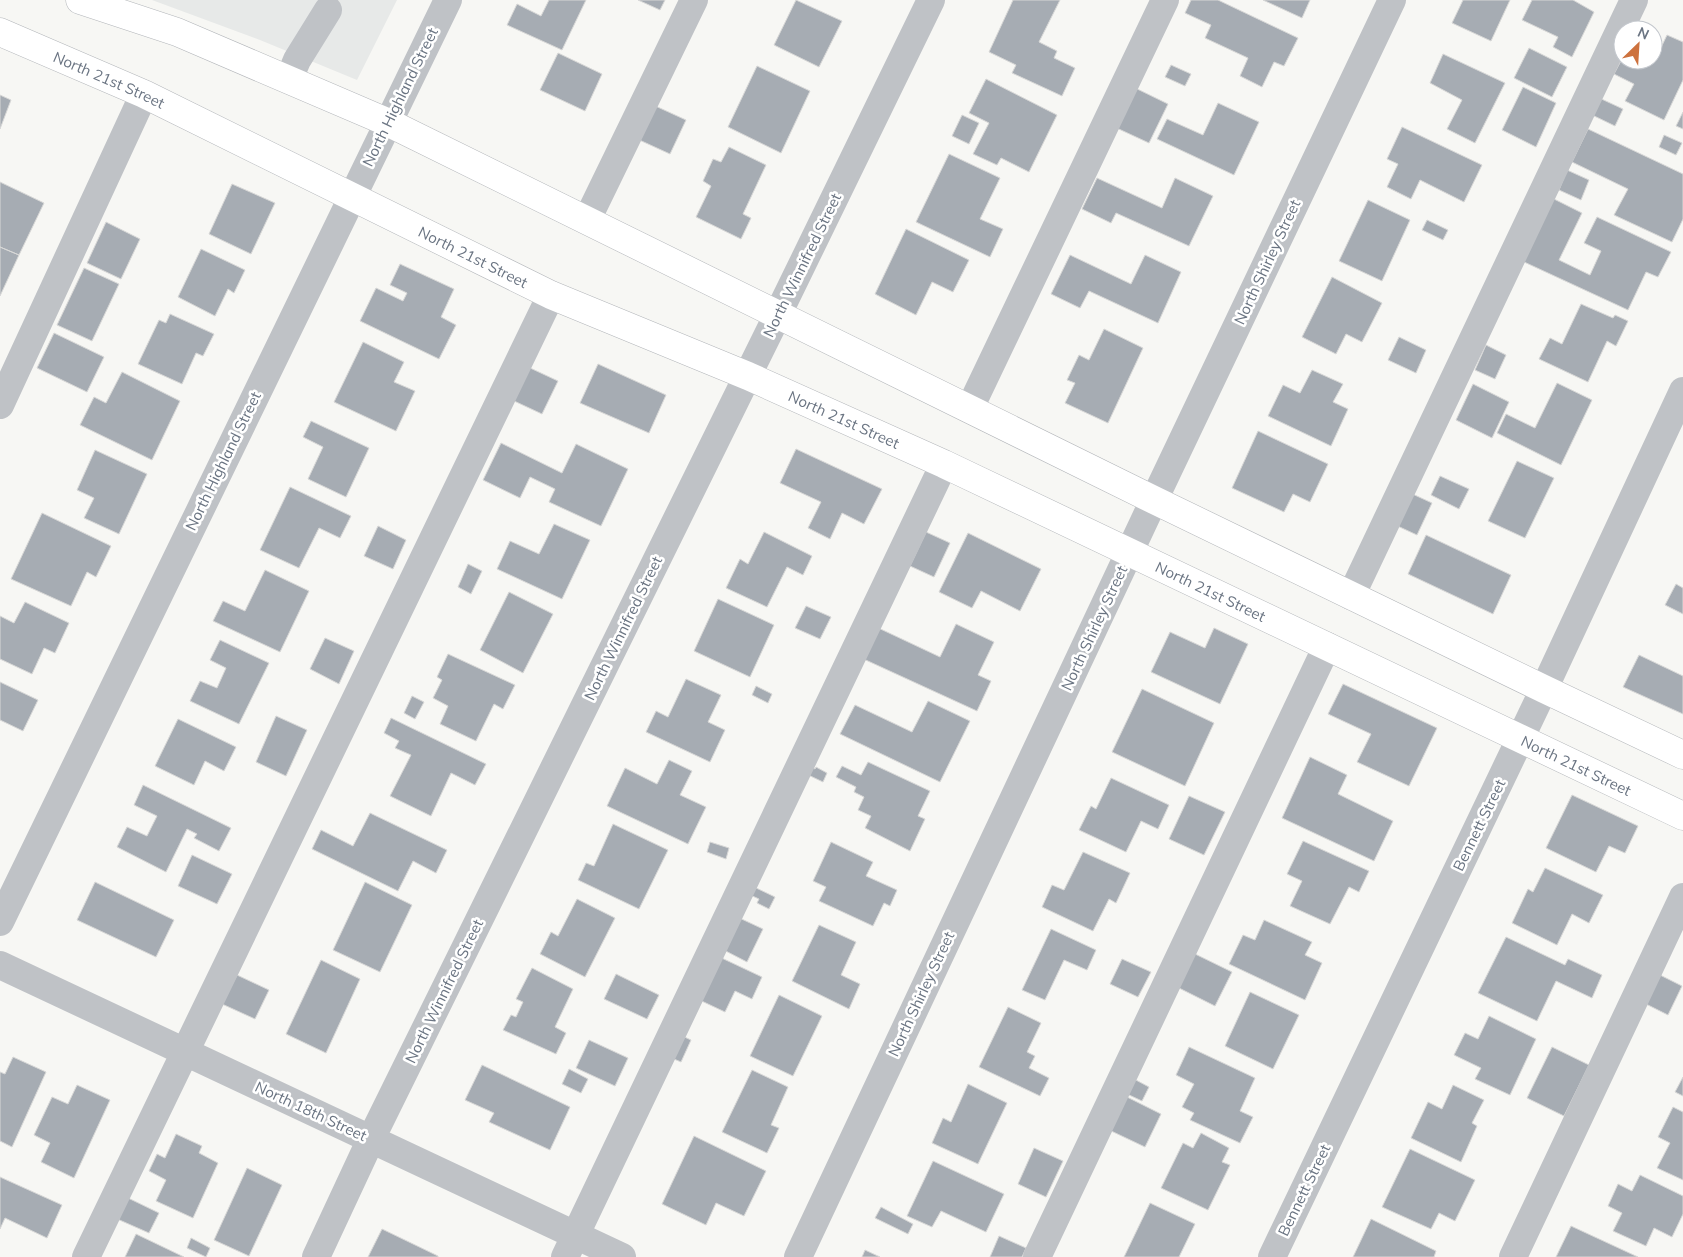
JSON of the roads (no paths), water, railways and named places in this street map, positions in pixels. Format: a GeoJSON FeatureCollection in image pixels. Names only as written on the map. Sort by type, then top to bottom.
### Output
{"type":"FeatureCollection","features":[{"type":"Feature","properties":{"kind":"main road"},"geometry":{"type":"LineString","coordinates":[[80,0],[177,32],[387,122],[1154,500],[1544,690],[1683,755]]}},
{"type":"Feature","properties":{"kind":"main road","name":"North 21st Street"},"geometry":{"type":"LineString","coordinates":[[0,32],[144,94],[551,295],[748,376],[944,464],[1683,816]]}},
{"type":"Feature","properties":{"kind":"street","name":"North Highland Street"},"geometry":{"type":"LineString","coordinates":[[0,922],[387,122],[448,0]]}},
{"type":"Feature","properties":{"kind":"street"},"geometry":{"type":"LineString","coordinates":[[587,220],[694,0]]}},
{"type":"Feature","properties":{"kind":"street","name":"North Winnifred Street"},"geometry":{"type":"LineString","coordinates":[[316,1257],[371,1139],[748,376],[931,0]]}},
{"type":"Feature","properties":{"kind":"street"},"geometry":{"type":"LineString","coordinates":[[970,408],[1165,0]]}},
{"type":"Feature","properties":{"kind":"street","name":"North Shirley Street"},"geometry":{"type":"LineString","coordinates":[[798,1257],[1154,500],[1392,0]]}},
{"type":"Feature","properties":{"kind":"street"},"geometry":{"type":"LineString","coordinates":[[1351,596],[1634,0]]}},
{"type":"Feature","properties":{"kind":"street"},"geometry":{"type":"LineString","coordinates":[[289,79],[298,60],[328,10]]}},
{"type":"Feature","properties":{"kind":"street"},"geometry":{"type":"LineString","coordinates":[[0,405],[144,94]]}},
{"type":"Feature","properties":{"kind":"street"},"geometry":{"type":"LineString","coordinates":[[86,1257],[551,295]]}},
{"type":"Feature","properties":{"kind":"street","name":"Bennett Street"},"geometry":{"type":"LineString","coordinates":[[1272,1257],[1544,690],[1683,391]]}},
{"type":"Feature","properties":{"kind":"street"},"geometry":{"type":"LineString","coordinates":[[571,1246],[944,464]]}},
{"type":"Feature","properties":{"kind":"street"},"geometry":{"type":"LineString","coordinates":[[1037,1257],[1327,646]]}},
{"type":"Feature","properties":{"kind":"street"},"geometry":{"type":"LineString","coordinates":[[1513,1257],[1683,897]]}},
{"type":"Feature","properties":{"kind":"street","name":"North 18th Street"},"geometry":{"type":"LineString","coordinates":[[0,965],[371,1139],[571,1246],[622,1257]]}}]}
